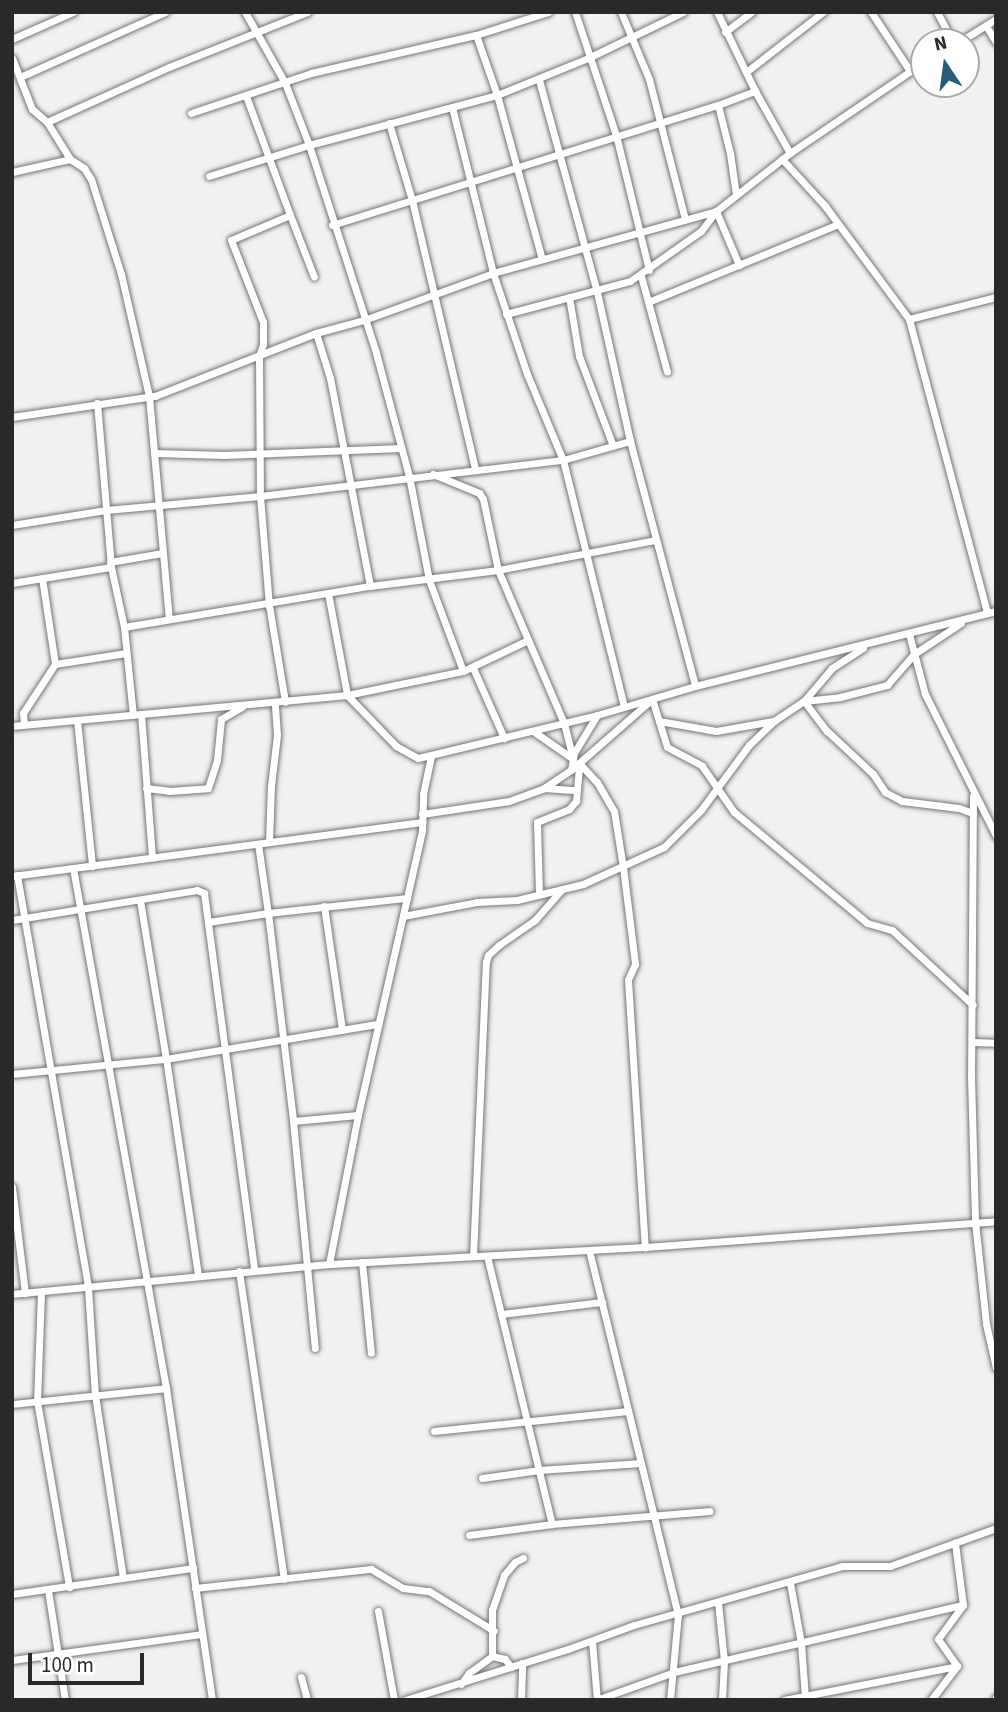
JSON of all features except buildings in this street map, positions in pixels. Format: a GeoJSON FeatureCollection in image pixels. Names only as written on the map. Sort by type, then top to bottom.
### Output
{"type":"FeatureCollection","features":[{"type":"Feature","properties":{"kind":"street"},"geometry":{"type":"LineString","coordinates":[[12,38],[73,12]]}},
{"type":"Feature","properties":{"kind":"street"},"geometry":{"type":"LineString","coordinates":[[20,77],[165,12]]}},
{"type":"Feature","properties":{"kind":"street"},"geometry":{"type":"LineString","coordinates":[[245,12],[285,83],[309,145],[409,476],[429,580],[463,671]]}},
{"type":"Feature","properties":{"kind":"street"},"geometry":{"type":"LineString","coordinates":[[47,122],[307,12]]}},
{"type":"Feature","properties":{"kind":"street"},"geometry":{"type":"LineString","coordinates":[[191,113],[312,73],[476,35],[548,12]]}},
{"type":"Feature","properties":{"kind":"street"},"geometry":{"type":"LineString","coordinates":[[575,12],[588,58],[616,135],[649,270]]}},
{"type":"Feature","properties":{"kind":"street"},"geometry":{"type":"LineString","coordinates":[[621,12],[649,79],[685,219]]}},
{"type":"Feature","properties":{"kind":"street"},"geometry":{"type":"LineString","coordinates":[[209,176],[309,145],[497,95],[588,58],[683,12]]}},
{"type":"Feature","properties":{"kind":"street"},"geometry":{"type":"LineString","coordinates":[[717,12],[755,90],[790,153]]}},
{"type":"Feature","properties":{"kind":"street"},"geometry":{"type":"LineString","coordinates":[[725,32],[752,12]]}},
{"type":"Feature","properties":{"kind":"street"},"geometry":{"type":"LineString","coordinates":[[746,72],[823,12]]}},
{"type":"Feature","properties":{"kind":"street"},"geometry":{"type":"LineString","coordinates":[[506,314],[597,292],[641,276],[661,257],[701,231],[716,211],[782,159],[910,71],[871,12]]}},
{"type":"Feature","properties":{"kind":"street"},"geometry":{"type":"LineString","coordinates":[[937,12],[946,28]]}},
{"type":"Feature","properties":{"kind":"street"},"geometry":{"type":"LineString","coordinates":[[980,30],[996,19]]}},
{"type":"Feature","properties":{"kind":"street"},"geometry":{"type":"LineString","coordinates":[[986,26],[996,43]]}},
{"type":"Feature","properties":{"kind":"street"},"geometry":{"type":"LineString","coordinates":[[476,35],[497,95],[542,259]]}},
{"type":"Feature","properties":{"kind":"street"},"geometry":{"type":"LineString","coordinates":[[12,58],[32,109],[47,122],[70,159],[84,168],[91,179],[121,274],[149,396],[169,620]]}},
{"type":"Feature","properties":{"kind":"street"},"geometry":{"type":"LineString","coordinates":[[538,80],[561,152],[597,292],[630,442],[695,687]]}},
{"type":"Feature","properties":{"kind":"street"},"geometry":{"type":"LineString","coordinates":[[332,225],[718,105],[755,90]]}},
{"type":"Feature","properties":{"kind":"street"},"geometry":{"type":"LineString","coordinates":[[246,96],[314,278]]}},
{"type":"Feature","properties":{"kind":"street"},"geometry":{"type":"LineString","coordinates":[[718,105],[730,153],[736,195]]}},
{"type":"Feature","properties":{"kind":"street"},"geometry":{"type":"LineString","coordinates":[[452,107],[493,273],[506,314],[563,460],[624,707]]}},
{"type":"Feature","properties":{"kind":"street"},"geometry":{"type":"LineString","coordinates":[[389,123],[412,201],[475,469]]}},
{"type":"Feature","properties":{"kind":"street"},"geometry":{"type":"LineString","coordinates":[[12,172],[70,159]]}},
{"type":"Feature","properties":{"kind":"street"},"geometry":{"type":"LineString","coordinates":[[782,159],[838,224],[909,319],[987,613]]}},
{"type":"Feature","properties":{"kind":"street"},"geometry":{"type":"LineString","coordinates":[[12,417],[149,396],[316,333],[364,320],[493,273],[716,211]]}},
{"type":"Feature","properties":{"kind":"street"},"geometry":{"type":"LineString","coordinates":[[716,211],[739,265]]}},
{"type":"Feature","properties":{"kind":"street"},"geometry":{"type":"LineString","coordinates":[[285,702],[269,605],[260,496],[259,356],[263,344],[263,322],[231,240],[290,215]]}},
{"type":"Feature","properties":{"kind":"street"},"geometry":{"type":"LineString","coordinates":[[648,302],[838,224]]}},
{"type":"Feature","properties":{"kind":"street"},"geometry":{"type":"LineString","coordinates":[[641,276],[667,372]]}},
{"type":"Feature","properties":{"kind":"street"},"geometry":{"type":"LineString","coordinates":[[569,297],[579,356],[613,446]]}},
{"type":"Feature","properties":{"kind":"street"},"geometry":{"type":"LineString","coordinates":[[909,319],[996,297]]}},
{"type":"Feature","properties":{"kind":"street"},"geometry":{"type":"LineString","coordinates":[[316,333],[330,378],[346,452],[370,586]]}},
{"type":"Feature","properties":{"kind":"street"},"geometry":{"type":"LineString","coordinates":[[97,403],[111,564],[137,715],[152,858]]}},
{"type":"Feature","properties":{"kind":"street"},"geometry":{"type":"LineString","coordinates":[[12,524],[106,510],[260,496],[433,473],[563,460],[630,442]]}},
{"type":"Feature","properties":{"kind":"street"},"geometry":{"type":"LineString","coordinates":[[154,453],[346,452],[401,448]]}},
{"type":"Feature","properties":{"kind":"street"},"geometry":{"type":"LineString","coordinates":[[433,473],[479,493],[483,499],[498,570],[564,723],[576,761],[576,801],[569,809],[537,822],[539,894]]}},
{"type":"Feature","properties":{"kind":"street"},"geometry":{"type":"LineString","coordinates":[[124,628],[370,586],[498,570],[655,540]]}},
{"type":"Feature","properties":{"kind":"street"},"geometry":{"type":"LineString","coordinates":[[12,583],[162,553]]}},
{"type":"Feature","properties":{"kind":"street"},"geometry":{"type":"LineString","coordinates":[[24,724],[23,713],[55,664],[42,578]]}},
{"type":"Feature","properties":{"kind":"street"},"geometry":{"type":"LineString","coordinates":[[328,593],[347,695],[396,746],[418,758],[597,715],[695,687],[996,611]]}},
{"type":"Feature","properties":{"kind":"street"},"geometry":{"type":"LineString","coordinates":[[804,701],[840,697],[887,685],[914,654],[967,618]]}},
{"type":"Feature","properties":{"kind":"street"},"geometry":{"type":"LineString","coordinates":[[909,634],[925,694],[973,796],[996,836]]}},
{"type":"Feature","properties":{"kind":"street"},"geometry":{"type":"LineString","coordinates":[[12,726],[347,695],[473,668],[528,640]]}},
{"type":"Feature","properties":{"kind":"street"},"geometry":{"type":"LineString","coordinates":[[403,916],[539,894],[583,884],[664,847],[717,791],[749,745],[774,721],[804,701],[832,668],[868,645]]}},
{"type":"Feature","properties":{"kind":"street"},"geometry":{"type":"LineString","coordinates":[[55,664],[126,653]]}},
{"type":"Feature","properties":{"kind":"street"},"geometry":{"type":"LineString","coordinates":[[473,668],[504,738]]}},
{"type":"Feature","properties":{"kind":"street"},"geometry":{"type":"LineString","coordinates":[[652,699],[667,747],[702,766],[733,812],[867,923],[892,930],[973,1005]]}},
{"type":"Feature","properties":{"kind":"street"},"geometry":{"type":"LineString","coordinates":[[576,761],[652,699]]}},
{"type":"Feature","properties":{"kind":"street"},"geometry":{"type":"LineString","coordinates":[[804,701],[827,731],[873,774],[885,792],[902,801],[960,808],[973,813]]}},
{"type":"Feature","properties":{"kind":"street"},"geometry":{"type":"LineString","coordinates":[[269,842],[276,735],[275,703]]}},
{"type":"Feature","properties":{"kind":"street"},"geometry":{"type":"LineString","coordinates":[[146,788],[169,791],[208,788],[215,772],[221,719],[243,706]]}},
{"type":"Feature","properties":{"kind":"street"},"geometry":{"type":"LineString","coordinates":[[123,1578],[95,1395],[88,1289],[15,876],[258,844],[509,801],[544,788],[571,770],[597,715]]}},
{"type":"Feature","properties":{"kind":"street"},"geometry":{"type":"LineString","coordinates":[[76,720],[92,866]]}},
{"type":"Feature","properties":{"kind":"street"},"geometry":{"type":"LineString","coordinates":[[659,721],[716,731],[774,721]]}},
{"type":"Feature","properties":{"kind":"street"},"geometry":{"type":"LineString","coordinates":[[533,730],[576,761],[597,782],[614,811],[624,867],[635,964],[628,980],[645,1247]]}},
{"type":"Feature","properties":{"kind":"street"},"geometry":{"type":"LineString","coordinates":[[329,1264],[358,1115],[407,898],[431,756]]}},
{"type":"Feature","properties":{"kind":"street"},"geometry":{"type":"LineString","coordinates":[[544,788],[576,790]]}},
{"type":"Feature","properties":{"kind":"street"},"geometry":{"type":"LineString","coordinates":[[973,796],[972,1042],[975,1222],[986,1324],[996,1368]]}},
{"type":"Feature","properties":{"kind":"street"},"geometry":{"type":"LineString","coordinates":[[258,844],[293,1121],[314,1348]]}},
{"type":"Feature","properties":{"kind":"street"},"geometry":{"type":"LineString","coordinates":[[73,868],[166,1388],[212,1700]]}},
{"type":"Feature","properties":{"kind":"street"},"geometry":{"type":"LineString","coordinates":[[473,1256],[486,962],[499,945],[535,920],[562,889]]}},
{"type":"Feature","properties":{"kind":"street"},"geometry":{"type":"LineString","coordinates":[[12,920],[202,890],[254,1270]]}},
{"type":"Feature","properties":{"kind":"street"},"geometry":{"type":"LineString","coordinates":[[208,922],[407,898]]}},
{"type":"Feature","properties":{"kind":"street"},"geometry":{"type":"LineString","coordinates":[[140,900],[198,1275]]}},
{"type":"Feature","properties":{"kind":"street"},"geometry":{"type":"LineString","coordinates":[[324,906],[342,1030]]}},
{"type":"Feature","properties":{"kind":"street"},"geometry":{"type":"LineString","coordinates":[[12,1074],[166,1059],[378,1024]]}},
{"type":"Feature","properties":{"kind":"street"},"geometry":{"type":"LineString","coordinates":[[972,1042],[996,1043]]}},
{"type":"Feature","properties":{"kind":"street"},"geometry":{"type":"LineString","coordinates":[[293,1121],[358,1115]]}},
{"type":"Feature","properties":{"kind":"street"},"geometry":{"type":"LineString","coordinates":[[12,1187],[24,1293]]}},
{"type":"Feature","properties":{"kind":"street"},"geometry":{"type":"LineString","coordinates":[[12,1294],[88,1289],[146,1280],[329,1264],[645,1247],[996,1221]]}},
{"type":"Feature","properties":{"kind":"street"},"geometry":{"type":"LineString","coordinates":[[589,1250],[678,1614],[670,1700]]}},
{"type":"Feature","properties":{"kind":"street"},"geometry":{"type":"LineString","coordinates":[[487,1256],[551,1524]]}},
{"type":"Feature","properties":{"kind":"street"},"geometry":{"type":"LineString","coordinates":[[362,1262],[371,1353]]}},
{"type":"Feature","properties":{"kind":"street"},"geometry":{"type":"LineString","coordinates":[[239,1271],[284,1579]]}},
{"type":"Feature","properties":{"kind":"street"},"geometry":{"type":"LineString","coordinates":[[41,1293],[37,1401],[69,1587]]}},
{"type":"Feature","properties":{"kind":"street"},"geometry":{"type":"LineString","coordinates":[[501,1314],[602,1302]]}},
{"type":"Feature","properties":{"kind":"street"},"geometry":{"type":"LineString","coordinates":[[12,1404],[166,1388]]}},
{"type":"Feature","properties":{"kind":"street"},"geometry":{"type":"LineString","coordinates":[[434,1431],[628,1411]]}},
{"type":"Feature","properties":{"kind":"street"},"geometry":{"type":"LineString","coordinates":[[482,1478],[539,1470],[641,1464]]}},
{"type":"Feature","properties":{"kind":"street"},"geometry":{"type":"LineString","coordinates":[[469,1535],[551,1524],[709,1511]]}},
{"type":"Feature","properties":{"kind":"street"},"geometry":{"type":"LineString","coordinates":[[405,1700],[461,1685],[634,1625],[790,1583],[809,1574],[842,1566],[890,1566],[996,1528]]}},
{"type":"Feature","properties":{"kind":"street"},"geometry":{"type":"LineString","coordinates":[[954,1543],[963,1605],[938,1639],[957,1666]]}},
{"type":"Feature","properties":{"kind":"street"},"geometry":{"type":"LineString","coordinates":[[461,1685],[469,1673],[492,1656],[492,1610],[504,1575],[515,1562],[523,1558]]}},
{"type":"Feature","properties":{"kind":"street"},"geometry":{"type":"LineString","coordinates":[[12,1594],[193,1568]]}},
{"type":"Feature","properties":{"kind":"street"},"geometry":{"type":"LineString","coordinates":[[195,1588],[371,1569],[403,1588],[429,1591],[494,1631]]}},
{"type":"Feature","properties":{"kind":"street"},"geometry":{"type":"LineString","coordinates":[[790,1583],[801,1643],[805,1697]]}},
{"type":"Feature","properties":{"kind":"street"},"geometry":{"type":"LineString","coordinates":[[48,1590],[65,1700]]}},
{"type":"Feature","properties":{"kind":"street"},"geometry":{"type":"LineString","coordinates":[[718,1602],[724,1661],[722,1700]]}},
{"type":"Feature","properties":{"kind":"street"},"geometry":{"type":"LineString","coordinates":[[592,1640],[597,1700],[674,1672],[963,1605]]}},
{"type":"Feature","properties":{"kind":"street"},"geometry":{"type":"LineString","coordinates":[[378,1611],[394,1700]]}},
{"type":"Feature","properties":{"kind":"street"},"geometry":{"type":"LineString","coordinates":[[12,1660],[201,1634]]}},
{"type":"Feature","properties":{"kind":"street"},"geometry":{"type":"LineString","coordinates":[[492,1656],[505,1659],[510,1667]]}},
{"type":"Feature","properties":{"kind":"street"},"geometry":{"type":"LineString","coordinates":[[521,1700],[522,1664]]}},
{"type":"Feature","properties":{"kind":"street"},"geometry":{"type":"LineString","coordinates":[[784,1700],[957,1666]]}},
{"type":"Feature","properties":{"kind":"street"},"geometry":{"type":"LineString","coordinates":[[931,1700],[957,1666]]}},
{"type":"Feature","properties":{"kind":"street"},"geometry":{"type":"LineString","coordinates":[[301,1677],[307,1700]]}}]}
